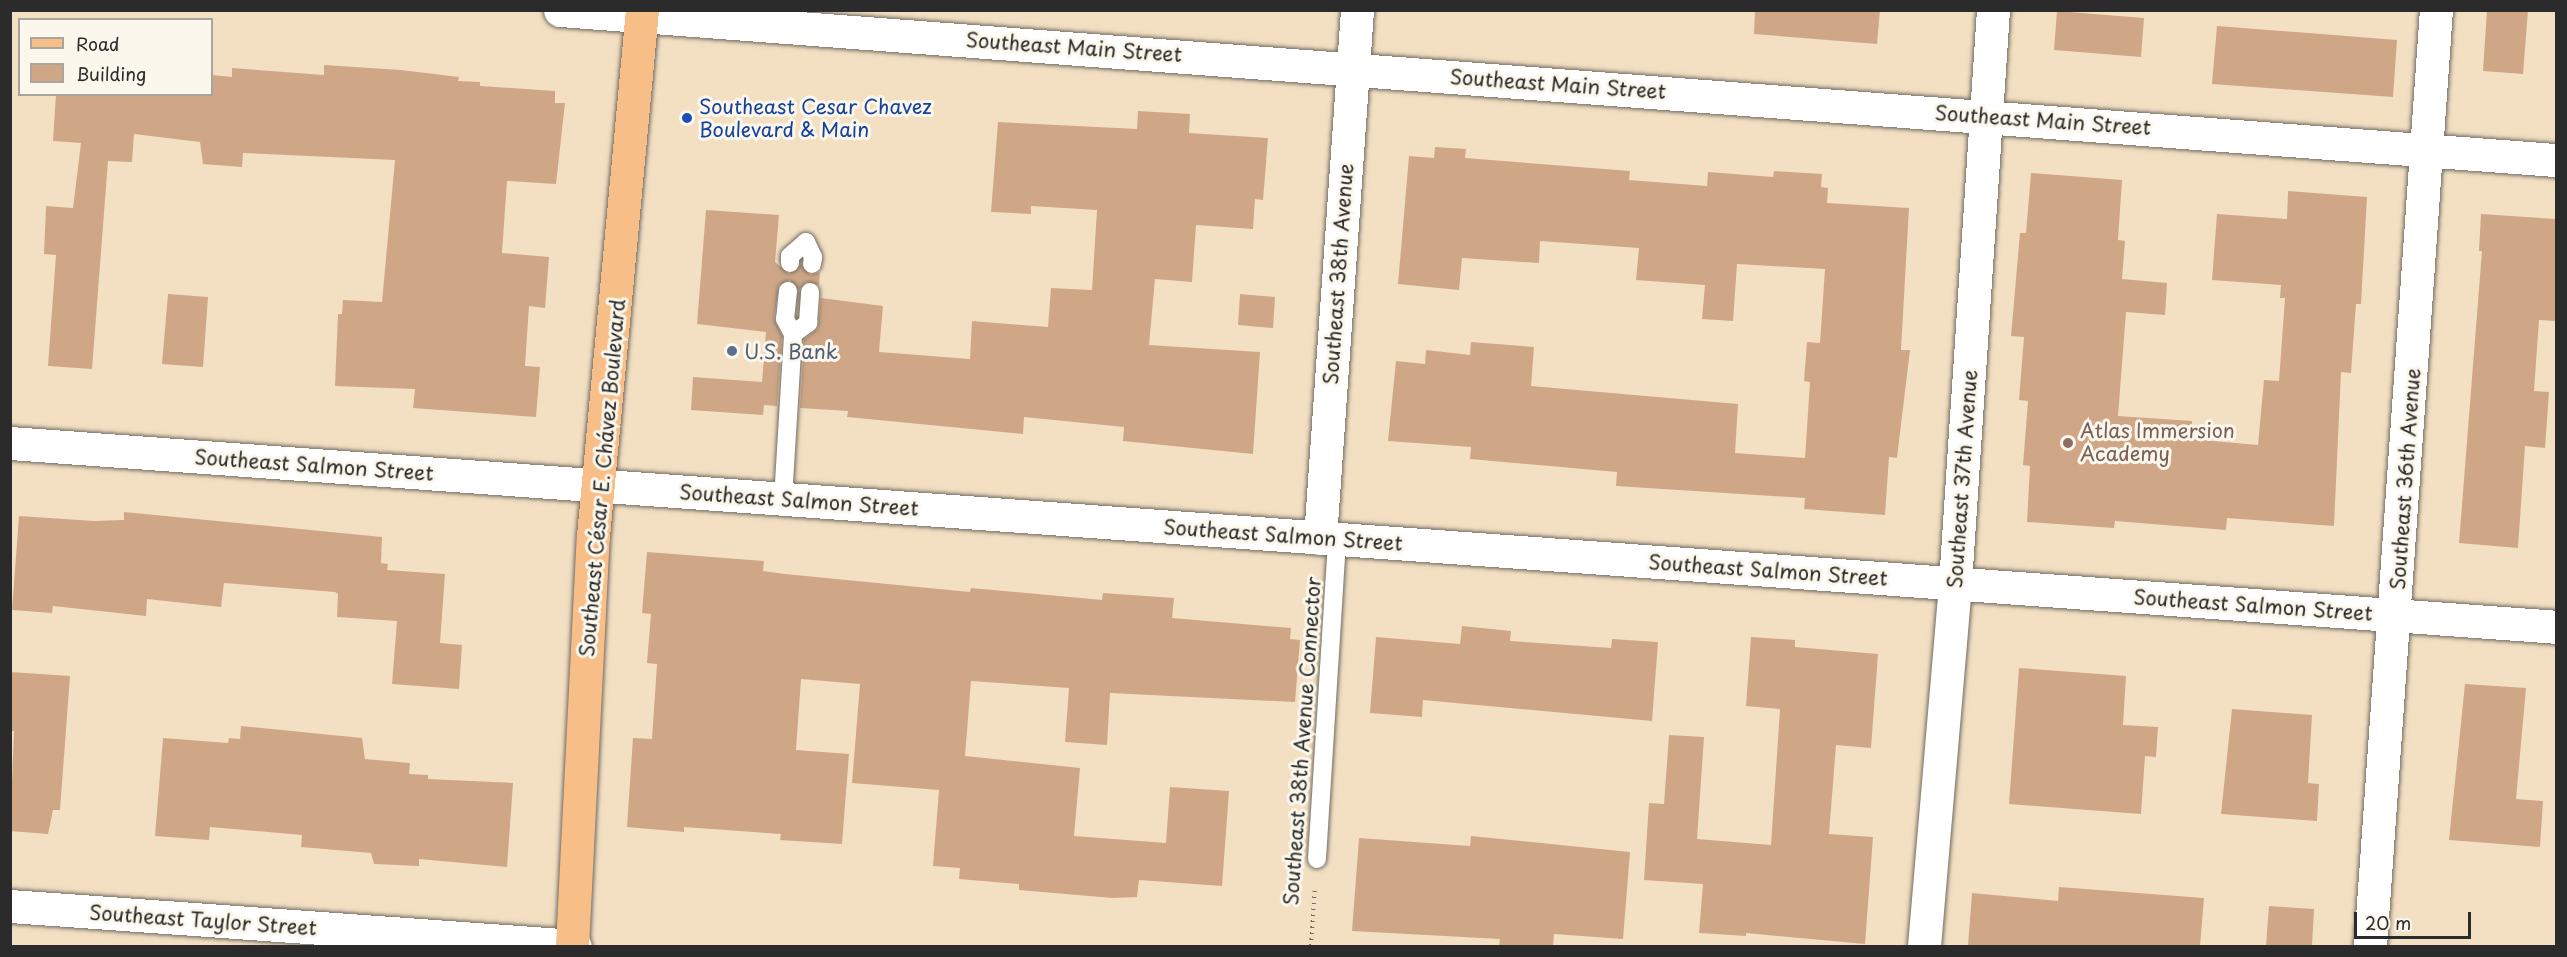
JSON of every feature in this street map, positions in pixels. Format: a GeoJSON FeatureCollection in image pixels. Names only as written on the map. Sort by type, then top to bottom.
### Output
{"type":"FeatureCollection","features":[{"type":"Feature","properties":{"kind":"main road","name":"Southeast César E. Chávez Boulevard"},"geometry":{"type":"LineString","coordinates":[[573,946],[598,485],[642,13]]}},
{"type":"Feature","properties":{"kind":"street","name":"Southeast Main Street"},"geometry":{"type":"LineString","coordinates":[[560,10],[642,13],[2556,160]]}},
{"type":"Feature","properties":{"kind":"street","name":"Southeast 38th Avenue"},"geometry":{"type":"LineString","coordinates":[[1329,538],[1357,10]]}},
{"type":"Feature","properties":{"kind":"street","name":"Southeast 37th Avenue"},"geometry":{"type":"LineString","coordinates":[[1924,946],[1955,583],[1993,10]]}},
{"type":"Feature","properties":{"kind":"street","name":"Southeast 36th Avenue"},"geometry":{"type":"LineString","coordinates":[[2370,946],[2396,615],[2436,10]]}},
{"type":"Feature","properties":{"kind":"street","name":"Southeast Salmon Street"},"geometry":{"type":"LineString","coordinates":[[10,443],[2556,627]]}},
{"type":"Feature","properties":{"kind":"street","name":"Southeast Taylor Street"},"geometry":{"type":"LineString","coordinates":[[10,906],[573,946]]}},
{"type":"Feature","properties":{"kind":"lane"},"geometry":{"type":"LineString","coordinates":[[790,263],[790,256],[806,242],[812,264]]}},
{"type":"Feature","properties":{"kind":"lane"},"geometry":{"type":"LineString","coordinates":[[783,499],[793,334],[785,319],[788,291]]}},
{"type":"Feature","properties":{"kind":"lane"},"geometry":{"type":"LineString","coordinates":[[793,334],[808,323],[810,292]]}},
{"type":"Feature","properties":{"kind":"lane","name":"Southeast 38th Avenue Connector"},"geometry":{"type":"LineString","coordinates":[[1317,859],[1329,538]]}},
{"type":"Feature","properties":{"kind":"path","name":"Southeast 38th Avenue Connector"},"geometry":{"type":"LineString","coordinates":[[1311,946],[1317,859]]}},
{"type":"Feature","properties":{"kind":"building"},"geometry":{"type":"Polygon","coordinates":[[[1755,10],[1880,10],[1877,44],[1754,34],[1755,10]]]}},
{"type":"Feature","properties":{"kind":"building"},"geometry":{"type":"Polygon","coordinates":[[[2487,10],[2528,10],[2523,74],[2483,71],[2487,10]]]}},
{"type":"Feature","properties":{"kind":"building"},"geometry":{"type":"Polygon","coordinates":[[[2057,11],[2144,18],[2141,57],[2054,50],[2057,11]]]}},
{"type":"Feature","properties":{"kind":"building"},"geometry":{"type":"Polygon","coordinates":[[[2217,26],[2397,40],[2393,97],[2212,84],[2217,26]]]}},
{"type":"Feature","properties":{"kind":"building"},"geometry":{"type":"Polygon","coordinates":[[[324,65],[401,70],[459,77],[458,81],[480,82],[480,86],[555,91],[555,103],[565,103],[556,184],[507,181],[502,253],[549,257],[545,308],[529,306],[525,366],[540,367],[536,417],[413,408],[415,389],[335,386],[338,314],[342,314],[343,300],[382,302],[395,160],[243,153],[242,167],[203,164],[200,142],[134,134],[132,162],[108,161],[92,369],[48,366],[56,255],[44,254],[46,206],[73,208],[81,143],[53,141],[56,96],[213,96],[213,75],[232,77],[232,68],[324,75],[324,65]]]}},
{"type":"Feature","properties":{"kind":"building"},"geometry":{"type":"Polygon","coordinates":[[[1138,111],[1190,114],[1189,133],[1268,138],[1263,200],[1255,199],[1253,229],[1196,225],[1192,282],[1155,279],[1149,345],[1260,352],[1253,454],[1123,441],[1124,427],[1024,417],[1023,434],[847,417],[848,411],[800,408],[804,340],[818,328],[821,298],[883,306],[879,352],[970,359],[972,321],[1048,327],[1051,288],[1092,290],[1097,210],[1031,206],[1031,214],[991,212],[998,122],[1137,129],[1138,111]]]}},
{"type":"Feature","properties":{"kind":"building"},"geometry":{"type":"Polygon","coordinates":[[[1435,147],[1466,149],[1465,158],[1630,171],[1629,180],[1707,186],[1708,172],[1773,177],[1774,171],[1822,174],[1821,187],[1828,188],[1827,203],[1909,208],[1901,350],[1910,350],[1897,458],[1889,457],[1885,515],[1804,509],[1805,498],[1616,486],[1617,472],[1470,459],[1471,447],[1388,441],[1396,361],[1425,364],[1426,350],[1470,355],[1471,342],[1534,347],[1531,386],[1738,404],[1735,453],[1805,458],[1810,382],[1804,381],[1807,342],[1820,343],[1825,269],[1737,264],[1733,321],[1702,319],[1705,285],[1636,280],[1639,248],[1540,241],[1539,263],[1462,258],[1459,290],[1398,284],[1409,156],[1434,158],[1435,147]]]}},
{"type":"Feature","properties":{"kind":"building"},"geometry":{"type":"Polygon","coordinates":[[[2031,173],[2122,180],[2118,240],[2125,241],[2122,279],[2167,283],[2165,315],[2126,312],[2118,416],[2192,421],[2191,439],[2258,445],[2264,380],[2279,381],[2285,298],[2280,298],[2281,285],[2212,280],[2217,214],[2287,219],[2288,191],[2367,197],[2361,304],[2356,304],[2351,373],[2341,372],[2334,526],[2227,518],[2226,530],[2115,521],[2114,528],[2027,522],[2030,466],[2023,465],[2028,401],[2019,400],[2024,337],[2011,336],[2020,233],[2026,233],[2031,173]]]}},
{"type":"Feature","properties":{"kind":"building","name":"U.S. Bank"},"geometry":{"type":"Polygon","coordinates":[[[706,210],[779,215],[775,262],[789,274],[801,264],[810,275],[820,272],[819,285],[806,282],[799,290],[790,280],[779,285],[774,318],[782,336],[777,406],[764,405],[763,415],[691,410],[693,377],[762,382],[766,332],[697,324],[706,210]]]}},
{"type":"Feature","properties":{"kind":"building"},"geometry":{"type":"Polygon","coordinates":[[[2481,214],[2556,219],[2555,321],[2539,320],[2534,391],[2549,392],[2545,448],[2525,446],[2518,548],[2459,543],[2482,251],[2479,251],[2481,214]]]}},
{"type":"Feature","properties":{"kind":"building"},"geometry":{"type":"Polygon","coordinates":[[[168,294],[208,297],[203,367],[162,364],[168,294]]]}},
{"type":"Feature","properties":{"kind":"building"},"geometry":{"type":"Polygon","coordinates":[[[1240,294],[1275,297],[1273,328],[1238,325],[1240,294]]]}},
{"type":"Feature","properties":{"kind":"building"},"geometry":{"type":"Polygon","coordinates":[[[124,512],[382,537],[381,563],[388,564],[387,570],[445,574],[440,643],[462,645],[459,689],[392,684],[397,621],[337,617],[338,594],[335,592],[224,583],[221,607],[147,599],[146,616],[53,606],[52,613],[12,610],[19,516],[94,521],[124,520],[124,512]]]}},
{"type":"Feature","properties":{"kind":"building"},"geometry":{"type":"Polygon","coordinates":[[[647,552],[764,561],[763,571],[970,592],[971,588],[1102,600],[1103,593],[1174,598],[1172,618],[1291,628],[1290,639],[1300,640],[1295,702],[1110,693],[1107,745],[1065,742],[1069,688],[971,681],[965,756],[1080,768],[1074,836],[1166,843],[1170,787],[1229,791],[1222,886],[1139,880],[1137,897],[1112,898],[1019,890],[1019,884],[959,879],[960,868],[933,866],[939,790],[852,783],[860,684],[801,679],[796,750],[849,754],[842,844],[780,840],[781,834],[684,827],[684,832],[627,827],[633,738],[652,739],[657,664],[647,663],[651,614],[642,613],[647,552]]]}},
{"type":"Feature","properties":{"kind":"building"},"geometry":{"type":"Polygon","coordinates":[[[1462,626],[1511,631],[1510,641],[1611,648],[1612,639],[1658,642],[1652,721],[1423,700],[1422,717],[1370,713],[1376,637],[1460,644],[1462,626]]]}},
{"type":"Feature","properties":{"kind":"building"},"geometry":{"type":"Polygon","coordinates":[[[1751,637],[1795,640],[1795,647],[1878,654],[1871,748],[1836,745],[1829,834],[1873,837],[1865,944],[1746,933],[1746,936],[1699,933],[1703,884],[1644,880],[1649,803],[1664,804],[1669,735],[1704,737],[1697,839],[1771,845],[1780,709],[1746,706],[1751,637]]]}},
{"type":"Feature","properties":{"kind":"building"},"geometry":{"type":"Polygon","coordinates":[[[2019,668],[2126,676],[2123,725],[2158,727],[2156,757],[2145,756],[2141,814],[2009,804],[2019,668]]]}},
{"type":"Feature","properties":{"kind":"building"},"geometry":{"type":"Polygon","coordinates":[[[10,672],[70,676],[60,810],[53,810],[48,834],[10,831],[14,731],[10,731],[10,672]]]}},
{"type":"Feature","properties":{"kind":"building"},"geometry":{"type":"Polygon","coordinates":[[[2465,684],[2526,688],[2516,799],[2543,801],[2540,847],[2449,840],[2465,684]]]}},
{"type":"Feature","properties":{"kind":"building"},"geometry":{"type":"Polygon","coordinates":[[[2232,709],[2312,715],[2308,783],[2319,784],[2317,821],[2221,814],[2232,709]]]}},
{"type":"Feature","properties":{"kind":"building"},"geometry":{"type":"Polygon","coordinates":[[[241,726],[362,738],[365,759],[410,763],[409,774],[428,775],[428,779],[513,783],[507,867],[419,859],[419,866],[374,864],[371,853],[301,847],[302,835],[210,827],[209,840],[155,836],[163,738],[228,743],[229,738],[240,739],[241,726]]]}},
{"type":"Feature","properties":{"kind":"building"},"geometry":{"type":"Polygon","coordinates":[[[1471,836],[1630,852],[1623,939],[1554,934],[1553,946],[1499,946],[1500,939],[1352,931],[1359,838],[1470,846],[1471,836]]]}},
{"type":"Feature","properties":{"kind":"building"},"geometry":{"type":"Polygon","coordinates":[[[2059,887],[2204,898],[2200,946],[1968,946],[1972,893],[2058,901],[2059,887]]]}},
{"type":"Feature","properties":{"kind":"building"},"geometry":{"type":"Polygon","coordinates":[[[2269,906],[2314,909],[2312,946],[2266,946],[2269,906]]]}},
{"type":"Feature","properties":{"kind":"place","name":"Southeast Cesar Chavez Boulevard & Main"},"geometry":{"type":"Point","coordinates":[687,118]}},
{"type":"Feature","properties":{"kind":"place","name":"U.S. Bank"},"geometry":{"type":"Point","coordinates":[732,351]}},
{"type":"Feature","properties":{"kind":"place","name":"Atlas Immersion Academy"},"geometry":{"type":"Point","coordinates":[2068,443]}}]}
